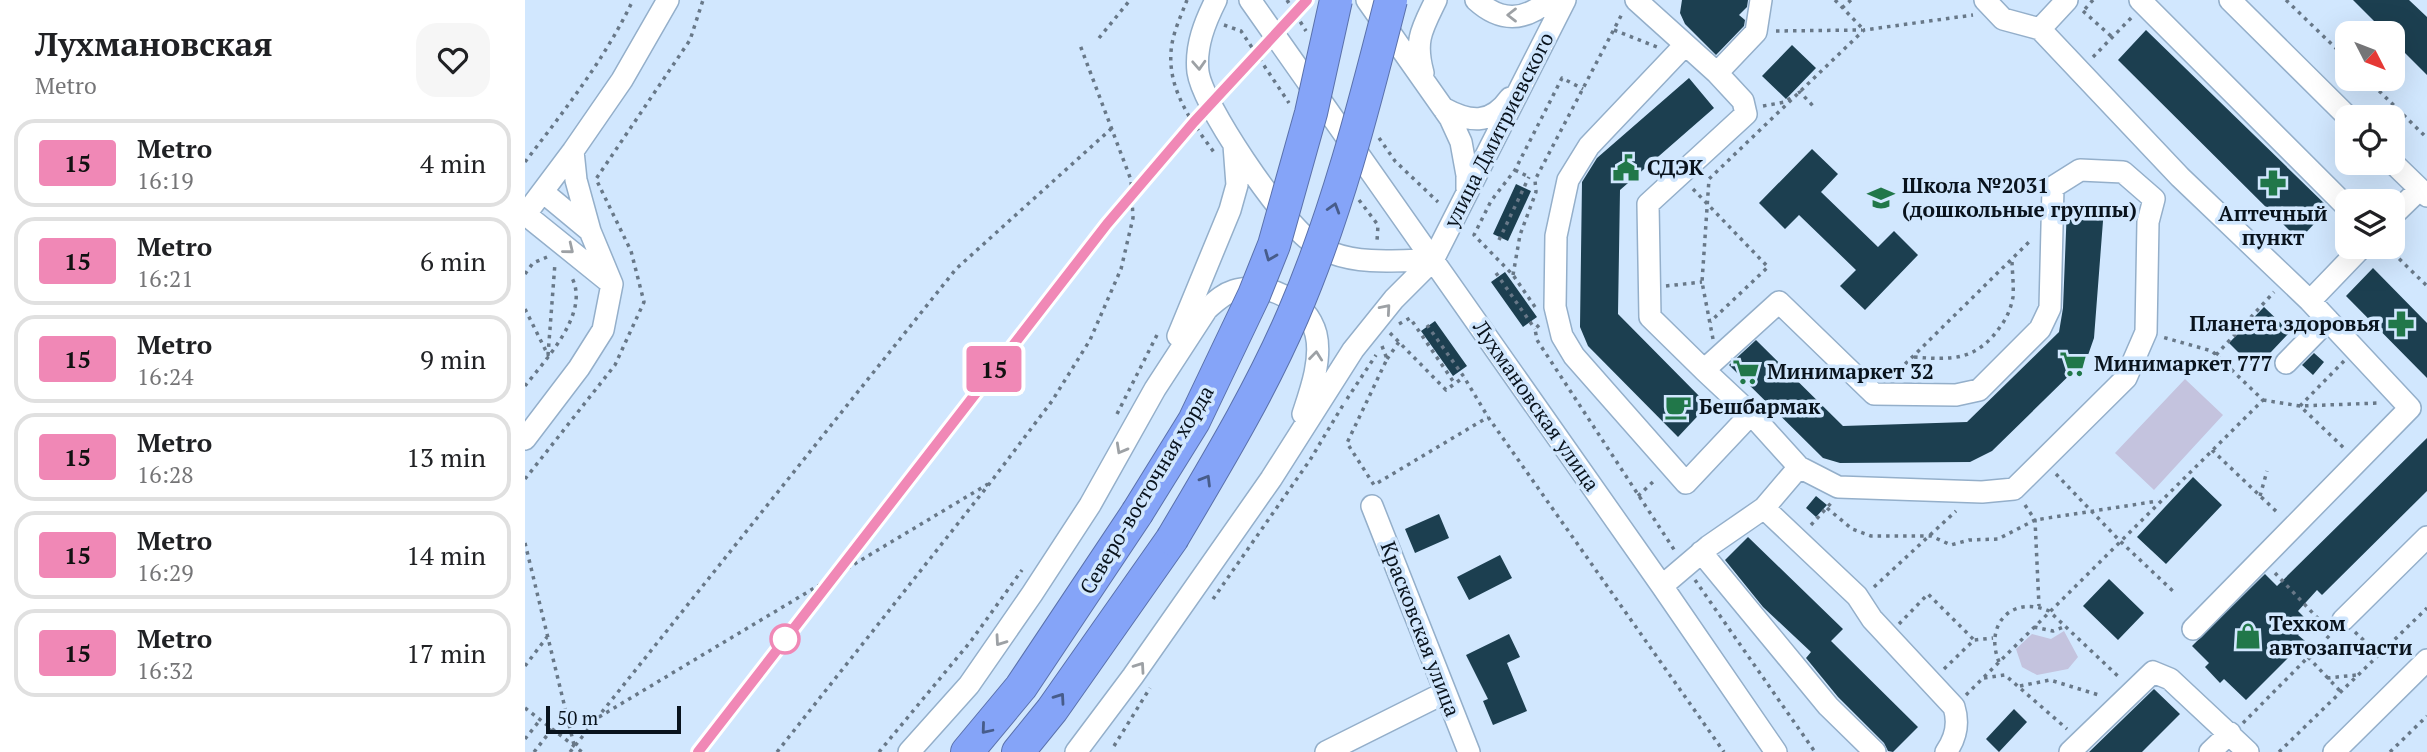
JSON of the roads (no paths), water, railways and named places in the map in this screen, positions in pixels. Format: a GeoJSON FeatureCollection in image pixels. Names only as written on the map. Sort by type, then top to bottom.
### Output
{"type":"FeatureCollection","features":[{"type":"Feature","properties":{"kind":"highway","name":"Северо-восточная хорда"},"geometry":{"type":"LineString","coordinates":[[967,752],[1021,687],[1137,513],[1194,421],[1254,295],[1274,245],[1311,113],[1336,0]]}},
{"type":"Feature","properties":{"kind":"highway","name":"Северо-восточная хорда"},"geometry":{"type":"LineString","coordinates":[[1018,752],[1059,699],[1172,539],[1232,437],[1293,315],[1331,219],[1391,0]]}},
{"type":"Feature","properties":{"kind":"street"},"geometry":{"type":"LineString","coordinates":[[612,284],[525,215],[622,80],[668,0]]}},
{"type":"Feature","properties":{"kind":"street"},"geometry":{"type":"LineString","coordinates":[[1216,0],[1198,48],[1198,71],[1203,90],[1213,112],[1289,220],[1310,241],[1332,253],[1353,258],[1433,260]]}},
{"type":"Feature","properties":{"kind":"street","name":"Лухмановская улица"},"geometry":{"type":"LineString","coordinates":[[1250,0],[1776,752]]}},
{"type":"Feature","properties":{"kind":"street"},"geometry":{"type":"LineString","coordinates":[[1367,0],[1443,108],[1461,142],[1467,191]]}},
{"type":"Feature","properties":{"kind":"street"},"geometry":{"type":"LineString","coordinates":[[1426,85],[1418,55],[1418,44],[1425,21],[1436,0]]}},
{"type":"Feature","properties":{"kind":"street"},"geometry":{"type":"LineString","coordinates":[[1476,0],[1486,9],[1510,17],[1529,14],[1549,0]]}},
{"type":"Feature","properties":{"kind":"street","name":"улица Дмитриевского"},"geometry":{"type":"LineString","coordinates":[[1292,446],[1336,374],[1372,325],[1433,260],[1565,0]]}},
{"type":"Feature","properties":{"kind":"street"},"geometry":{"type":"LineString","coordinates":[[1717,74],[1756,32],[1761,0]]}},
{"type":"Feature","properties":{"kind":"street"},"geometry":{"type":"LineString","coordinates":[[2230,0],[2336,105]]}},
{"type":"Feature","properties":{"kind":"street"},"geometry":{"type":"LineString","coordinates":[[1631,2],[1680,50],[1717,74],[1743,101],[1746,114],[1648,204],[1650,317],[1711,362],[1751,414],[1799,467],[1838,487],[1975,492],[2014,489],[2126,378],[2145,332],[2148,222],[2154,199],[2180,177]]}},
{"type":"Feature","properties":{"kind":"street"},"geometry":{"type":"LineString","coordinates":[[2142,2],[2335,195]]}},
{"type":"Feature","properties":{"kind":"street"},"geometry":{"type":"LineString","coordinates":[[1990,6],[2003,19],[2040,29],[2180,177],[2310,300],[2410,408],[2193,629]]}},
{"type":"Feature","properties":{"kind":"street"},"geometry":{"type":"LineString","coordinates":[[2040,29],[2075,6]]}},
{"type":"Feature","properties":{"kind":"street"},"geometry":{"type":"LineString","coordinates":[[1680,50],[1589,146],[1568,180],[1556,236],[1555,307],[1562,336],[1574,356],[1686,483],[1751,414]]}},
{"type":"Feature","properties":{"kind":"street"},"geometry":{"type":"LineString","coordinates":[[1443,108],[1462,118],[1483,119],[1505,106],[1523,80]]}},
{"type":"Feature","properties":{"kind":"street"},"geometry":{"type":"LineString","coordinates":[[1155,389],[1230,210],[1237,185],[1234,143]]}},
{"type":"Feature","properties":{"kind":"street"},"geometry":{"type":"LineString","coordinates":[[525,439],[579,368],[603,330],[612,284],[590,231],[576,180],[573,151]]}},
{"type":"Feature","properties":{"kind":"street"},"geometry":{"type":"LineString","coordinates":[[2405,203],[2419,189],[2427,166]]}},
{"type":"Feature","properties":{"kind":"street"},"geometry":{"type":"LineString","coordinates":[[1711,362],[1779,302],[1874,394],[1956,396],[1979,390],[2040,329],[2050,308],[2053,187],[2080,170],[2123,172],[2154,199]]}},
{"type":"Feature","properties":{"kind":"street"},"geometry":{"type":"LineString","coordinates":[[2405,175],[2419,189]]}},
{"type":"Feature","properties":{"kind":"street"},"geometry":{"type":"LineString","coordinates":[[543,192],[590,231]]}},
{"type":"Feature","properties":{"kind":"street"},"geometry":{"type":"LineString","coordinates":[[2310,300],[2350,259]]}},
{"type":"Feature","properties":{"kind":"street"},"geometry":{"type":"LineString","coordinates":[[909,752],[969,685],[1032,594],[1090,505],[1155,389],[1207,309],[1232,291],[1248,288],[1277,292],[1301,308],[1315,332],[1317,346],[1307,400],[1292,446],[1086,748]]}},
{"type":"Feature","properties":{"kind":"street"},"geometry":{"type":"LineString","coordinates":[[2286,363],[2328,320]]}},
{"type":"Feature","properties":{"kind":"street"},"geometry":{"type":"LineString","coordinates":[[1662,586],[1693,559],[1764,508],[1799,467]]}},
{"type":"Feature","properties":{"kind":"street","name":"Красковская улица"},"geometry":{"type":"LineString","coordinates":[[1372,506],[1469,752]]}},
{"type":"Feature","properties":{"kind":"street"},"geometry":{"type":"LineString","coordinates":[[1764,508],[1860,600],[1872,619],[1955,707],[1957,718],[1954,741],[1946,752]]}},
{"type":"Feature","properties":{"kind":"street"},"geometry":{"type":"LineString","coordinates":[[2343,620],[2427,537]]}},
{"type":"Feature","properties":{"kind":"street"},"geometry":{"type":"LineString","coordinates":[[1693,559],[1828,706],[1875,752]]}},
{"type":"Feature","properties":{"kind":"street"},"geometry":{"type":"LineString","coordinates":[[2334,752],[2427,660]]}},
{"type":"Feature","properties":{"kind":"street"},"geometry":{"type":"LineString","coordinates":[[2076,747],[2153,672],[2170,679],[2238,742],[2210,752]]}},
{"type":"Feature","properties":{"kind":"street"},"geometry":{"type":"LineString","coordinates":[[1326,752],[1444,693]]}},
{"type":"Feature","properties":{"kind":"metro line","name":"15"},"geometry":{"type":"LineString","coordinates":[[698,752],[1107,224],[1194,122],[1307,0]]}},
{"type":"Feature","properties":{"kind":"place","name":"СДЭК"},"geometry":{"type":"Point","coordinates":[1626,168]}},
{"type":"Feature","properties":{"kind":"place","name":"Аптечный пункт"},"geometry":{"type":"Point","coordinates":[2273,183]}},
{"type":"Feature","properties":{"kind":"place","name":"Школа №2031 (дошкольные группы)"},"geometry":{"type":"Point","coordinates":[1881,198]}},
{"type":"Feature","properties":{"kind":"place","name":"Планета здоровья"},"geometry":{"type":"Point","coordinates":[2401,324]}},
{"type":"Feature","properties":{"kind":"place","name":"Минимаркет 777"},"geometry":{"type":"Point","coordinates":[2073,364]}},
{"type":"Feature","properties":{"kind":"place","name":"Минимаркет 32"},"geometry":{"type":"Point","coordinates":[1746,372]}},
{"type":"Feature","properties":{"kind":"place","name":"Бешбармак"},"geometry":{"type":"Point","coordinates":[1678,407]}},
{"type":"Feature","properties":{"kind":"place","name":"Техком автозапчасти"},"geometry":{"type":"Point","coordinates":[2248,636]}}]}
